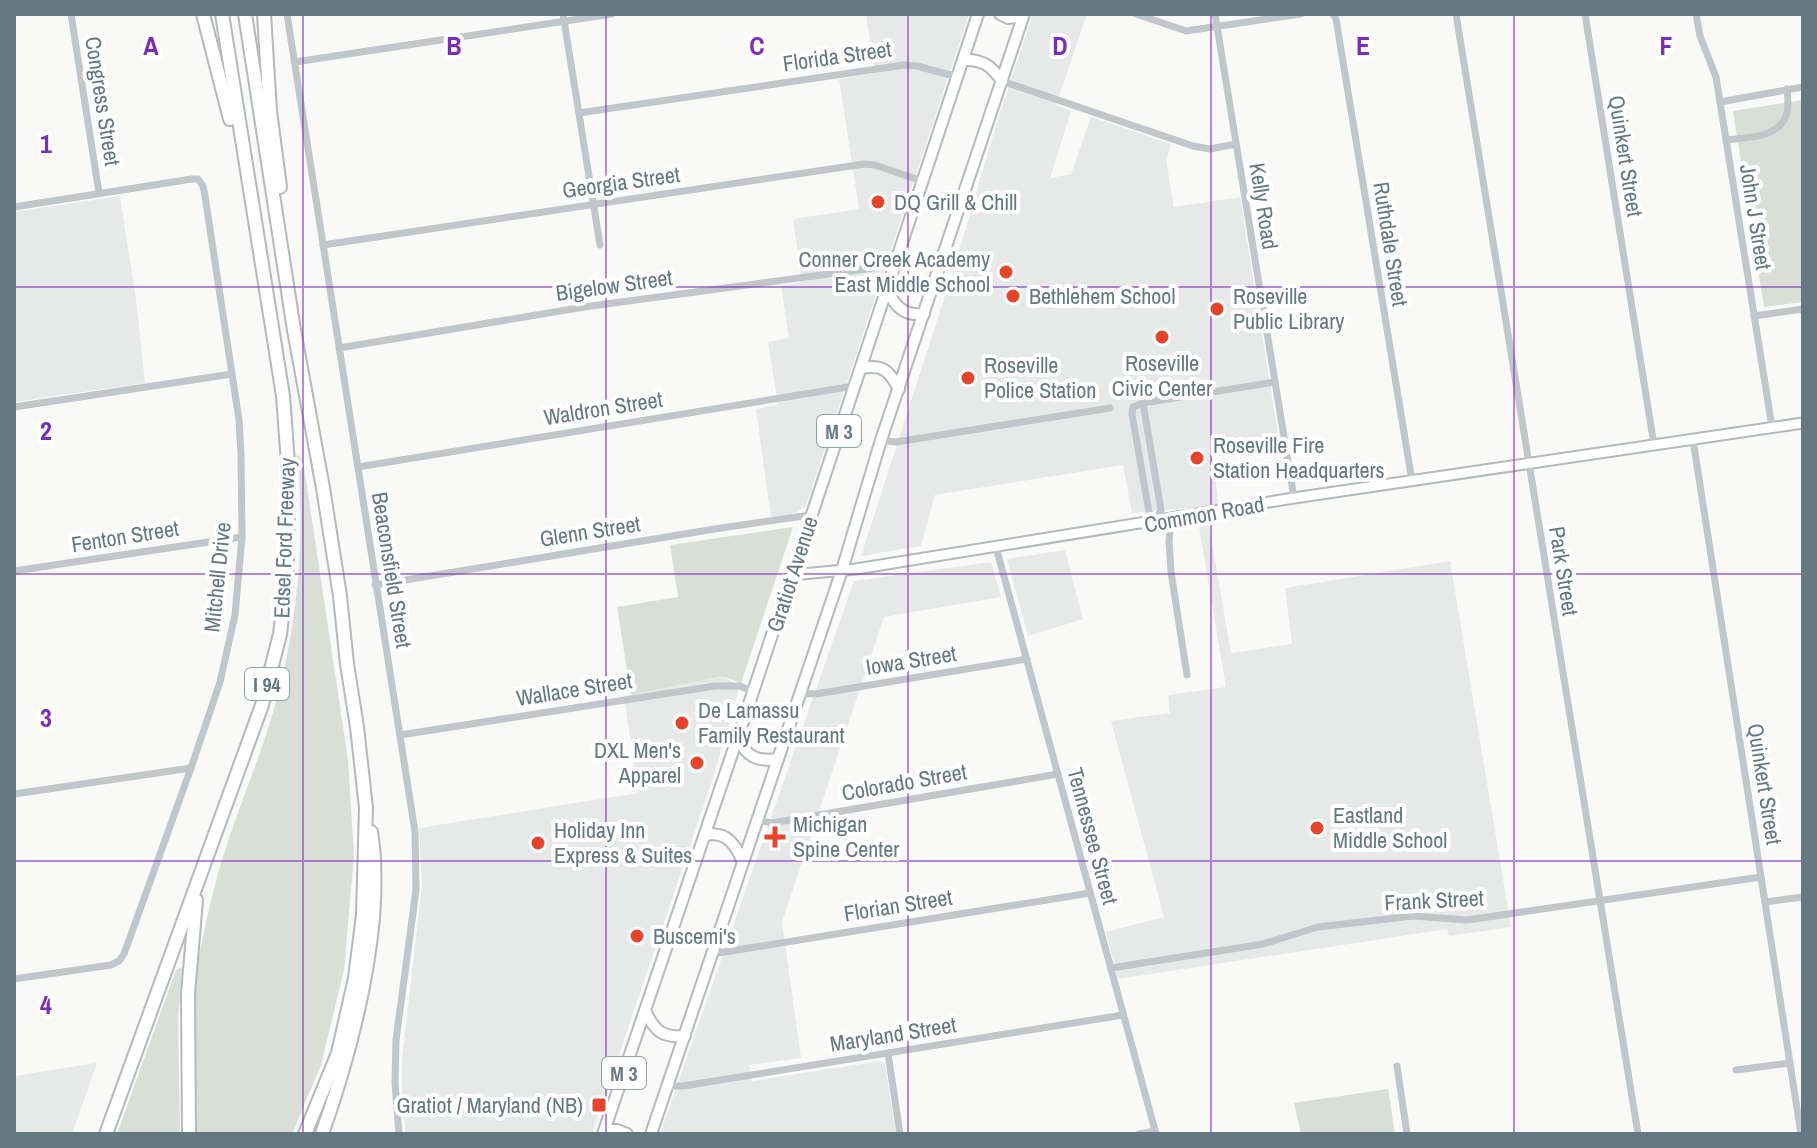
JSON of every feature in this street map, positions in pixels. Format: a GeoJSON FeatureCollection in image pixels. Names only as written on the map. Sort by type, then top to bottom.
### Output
{"type":"FeatureCollection","features":[{"type":"Feature","properties":{"kind":"highway"},"geometry":{"type":"LineString","coordinates":[[203,14],[234,139],[246,173]]}},
{"type":"Feature","properties":{"kind":"highway","name":"Edsel Ford Freeway"},"geometry":{"type":"LineString","coordinates":[[106,1134],[262,705],[280,634],[286,582],[289,478],[283,396],[222,14]]}},
{"type":"Feature","properties":{"kind":"highway","name":"Edsel Ford Freeway"},"geometry":{"type":"LineString","coordinates":[[245,14],[294,330],[340,596],[366,808],[363,915],[355,978],[338,1053],[305,1134]]}},
{"type":"Feature","properties":{"kind":"highway"},"geometry":{"type":"LineString","coordinates":[[264,14],[272,126],[289,248],[294,330]]}},
{"type":"Feature","properties":{"kind":"highway"},"geometry":{"type":"LineString","coordinates":[[322,1134],[355,1030],[370,948],[375,853],[366,808]]}},
{"type":"Feature","properties":{"kind":"highway"},"geometry":{"type":"LineString","coordinates":[[189,1134],[188,994],[198,881]]}},
{"type":"Feature","properties":{"kind":"main road","name":"Gratiot Avenue"},"geometry":{"type":"LineString","coordinates":[[604,1132],[978,14]]}},
{"type":"Feature","properties":{"kind":"main road"},"geometry":{"type":"LineString","coordinates":[[1000,14],[1008,18],[1024,15]]}},
{"type":"Feature","properties":{"kind":"main road","name":"Gratiot Avenue"},"geometry":{"type":"LineString","coordinates":[[651,1134],[842,570],[881,440],[1024,15]]}},
{"type":"Feature","properties":{"kind":"main road"},"geometry":{"type":"LineString","coordinates":[[963,60],[983,62],[1002,81]]}},
{"type":"Feature","properties":{"kind":"main road"},"geometry":{"type":"LineString","coordinates":[[887,289],[902,311],[924,314]]}},
{"type":"Feature","properties":{"kind":"main road"},"geometry":{"type":"LineString","coordinates":[[861,368],[883,368],[899,389]]}},
{"type":"Feature","properties":{"kind":"main road"},"geometry":{"type":"LineString","coordinates":[[738,737],[753,759],[778,759]]}},
{"type":"Feature","properties":{"kind":"main road"},"geometry":{"type":"LineString","coordinates":[[705,835],[717,834],[727,838],[737,848],[743,862]]}},
{"type":"Feature","properties":{"kind":"main road"},"geometry":{"type":"LineString","coordinates":[[645,1011],[661,1033],[685,1036]]}},
{"type":"Feature","properties":{"kind":"main road"},"geometry":{"type":"LineString","coordinates":[[604,1132],[617,1130],[627,1134]]}},
{"type":"Feature","properties":{"kind":"street","name":"Congress Street"},"geometry":{"type":"LineString","coordinates":[[71,14],[99,193]]}},
{"type":"Feature","properties":{"kind":"street","name":"Beaconsfield Street"},"geometry":{"type":"LineString","coordinates":[[287,14],[415,832],[416,874],[396,1040],[399,1134]]}},
{"type":"Feature","properties":{"kind":"street"},"geometry":{"type":"LineString","coordinates":[[295,62],[564,18],[612,14]]}},
{"type":"Feature","properties":{"kind":"street"},"geometry":{"type":"LineString","coordinates":[[1136,14],[1186,31],[1301,14]]}},
{"type":"Feature","properties":{"kind":"street","name":"Kelly Road"},"geometry":{"type":"LineString","coordinates":[[1215,14],[1294,498]]}},
{"type":"Feature","properties":{"kind":"street","name":"Ruthdale Street"},"geometry":{"type":"LineString","coordinates":[[1333,14],[1412,481]]}},
{"type":"Feature","properties":{"kind":"street","name":"Park Street"},"geometry":{"type":"LineString","coordinates":[[1456,14],[1638,1134]]}},
{"type":"Feature","properties":{"kind":"street","name":"Quinkert Street"},"geometry":{"type":"LineString","coordinates":[[1585,14],[1654,445]]}},
{"type":"Feature","properties":{"kind":"street","name":"John J Street"},"geometry":{"type":"LineString","coordinates":[[1696,14],[1700,36],[1716,77],[1772,427]]}},
{"type":"Feature","properties":{"kind":"street"},"geometry":{"type":"LineString","coordinates":[[564,18],[600,245]]}},
{"type":"Feature","properties":{"kind":"street","name":"Florida Street"},"geometry":{"type":"LineString","coordinates":[[579,113],[904,65],[958,77]]}},
{"type":"Feature","properties":{"kind":"street"},"geometry":{"type":"LineString","coordinates":[[1002,81],[1193,146],[1210,149],[1236,144]]}},
{"type":"Feature","properties":{"kind":"street"},"geometry":{"type":"LineString","coordinates":[[1720,102],[1803,87]]}},
{"type":"Feature","properties":{"kind":"street"},"geometry":{"type":"LineString","coordinates":[[1726,140],[1773,132],[1788,113],[1787,89]]}},
{"type":"Feature","properties":{"kind":"street","name":"Georgia Street"},"geometry":{"type":"LineString","coordinates":[[323,245],[869,164],[922,181]]}},
{"type":"Feature","properties":{"kind":"street","name":"Mitchell Drive"},"geometry":{"type":"LineString","coordinates":[[14,979],[111,965],[124,954],[220,682],[235,615],[242,537],[241,455],[205,196],[198,179],[99,193]]}},
{"type":"Feature","properties":{"kind":"street"},"geometry":{"type":"LineString","coordinates":[[14,207],[99,193]]}},
{"type":"Feature","properties":{"kind":"street","name":"Bigelow Street"},"geometry":{"type":"LineString","coordinates":[[339,348],[584,307],[895,265]]}},
{"type":"Feature","properties":{"kind":"street"},"geometry":{"type":"LineString","coordinates":[[1754,316],[1803,309]]}},
{"type":"Feature","properties":{"kind":"street"},"geometry":{"type":"LineString","coordinates":[[14,407],[232,374]]}},
{"type":"Feature","properties":{"kind":"street"},"geometry":{"type":"LineString","coordinates":[[1155,522],[1161,510],[1143,403],[1275,382]]}},
{"type":"Feature","properties":{"kind":"street","name":"Waldron Street"},"geometry":{"type":"LineString","coordinates":[[358,467],[854,386]]}},
{"type":"Feature","properties":{"kind":"street"},"geometry":{"type":"LineString","coordinates":[[881,440],[896,442],[1110,408]]}},
{"type":"Feature","properties":{"kind":"street","name":"Common Road"},"geometry":{"type":"LineString","coordinates":[[791,575],[856,569],[1294,498],[1803,423]]}},
{"type":"Feature","properties":{"kind":"street","name":"Quinkert Street"},"geometry":{"type":"LineString","coordinates":[[1693,440],[1801,1134]]}},
{"type":"Feature","properties":{"kind":"street","name":"Glenn Street"},"geometry":{"type":"LineString","coordinates":[[375,585],[811,515]]}},
{"type":"Feature","properties":{"kind":"street"},"geometry":{"type":"LineString","coordinates":[[1171,519],[1171,572],[1187,675]]}},
{"type":"Feature","properties":{"kind":"street","name":"Fenton Street"},"geometry":{"type":"LineString","coordinates":[[14,571],[242,537]]}},
{"type":"Feature","properties":{"kind":"street","name":"Tennessee Street"},"geometry":{"type":"LineString","coordinates":[[996,547],[1155,1133]]}},
{"type":"Feature","properties":{"kind":"street","name":"Iowa Street"},"geometry":{"type":"LineString","coordinates":[[800,693],[816,694],[1027,659]]}},
{"type":"Feature","properties":{"kind":"street","name":"Wallace Street"},"geometry":{"type":"LineString","coordinates":[[400,735],[715,686],[740,686],[753,692]]}},
{"type":"Feature","properties":{"kind":"street"},"geometry":{"type":"LineString","coordinates":[[14,794],[191,768]]}},
{"type":"Feature","properties":{"kind":"street","name":"Colorado Street"},"geometry":{"type":"LineString","coordinates":[[757,820],[772,823],[1058,774]]}},
{"type":"Feature","properties":{"kind":"street","name":"Frank Street"},"geometry":{"type":"LineString","coordinates":[[1111,968],[1263,944],[1318,927],[1413,916],[1467,920],[1761,877]]}},
{"type":"Feature","properties":{"kind":"street","name":"Florian Street"},"geometry":{"type":"LineString","coordinates":[[712,954],[1090,893]]}},
{"type":"Feature","properties":{"kind":"street"},"geometry":{"type":"LineString","coordinates":[[1765,902],[1803,897]]}},
{"type":"Feature","properties":{"kind":"street","name":"Maryland Street"},"geometry":{"type":"LineString","coordinates":[[668,1086],[1123,1015]]}},
{"type":"Feature","properties":{"kind":"street"},"geometry":{"type":"LineString","coordinates":[[888,1053],[900,1134]]}},
{"type":"Feature","properties":{"kind":"street"},"geometry":{"type":"LineString","coordinates":[[1736,1070],[1790,1063]]}},
{"type":"Feature","properties":{"kind":"street"},"geometry":{"type":"LineString","coordinates":[[1397,1066],[1407,1134]]}},
{"type":"Feature","properties":{"kind":"street"},"geometry":{"type":"LineString","coordinates":[[1139,1134],[1155,1133]]}},
{"type":"Feature","properties":{"kind":"shaded area"},"geometry":{"type":"Polygon","coordinates":[[[866,14],[969,14],[806,506],[796,513],[771,518],[756,409],[778,405],[768,342],[789,338],[781,286],[802,282],[793,219],[859,209],[839,79],[875,73],[866,14]]]}},
{"type":"Feature","properties":{"kind":"shaded area"},"geometry":{"type":"Polygon","coordinates":[[[1033,14],[1087,14],[1056,105],[1071,111],[1050,178],[1071,174],[1091,117],[1171,144],[1166,160],[1174,207],[1240,197],[1279,440],[1211,452],[1219,505],[1132,513],[1123,465],[935,495],[921,546],[861,556],[953,271],[999,116],[1033,14]]]}},
{"type":"Feature","properties":{"kind":"shaded area"},"geometry":{"type":"Polygon","coordinates":[[[1803,100],[1803,302],[1764,307],[1733,111],[1803,100]]]}},
{"type":"Feature","properties":{"kind":"shaded area"},"geometry":{"type":"Polygon","coordinates":[[[120,196],[145,383],[14,402],[14,212],[120,196]]]}},
{"type":"Feature","properties":{"kind":"shaded area"},"geometry":{"type":"Polygon","coordinates":[[[297,454],[303,460],[348,760],[354,855],[344,970],[321,1065],[292,1134],[196,1134],[193,1040],[197,969],[221,863],[271,719],[287,655],[300,554],[297,454]]]}},
{"type":"Feature","properties":{"kind":"shaded area","name":"Eastland Middle School"},"geometry":{"type":"Polygon","coordinates":[[[1208,520],[1231,653],[1292,644],[1285,588],[1450,561],[1511,927],[1449,936],[1447,929],[1118,979],[1106,932],[1164,917],[1111,721],[1170,713],[1168,695],[1226,687],[1198,521],[1208,520]]]}},
{"type":"Feature","properties":{"kind":"shaded area"},"geometry":{"type":"Polygon","coordinates":[[[793,527],[741,683],[722,676],[631,695],[617,607],[678,597],[670,545],[793,527]]]}},
{"type":"Feature","properties":{"kind":"shaded area"},"geometry":{"type":"Polygon","coordinates":[[[1065,550],[1083,619],[1028,636],[1007,559],[1065,550]]]}},
{"type":"Feature","properties":{"kind":"shaded area"},"geometry":{"type":"Polygon","coordinates":[[[991,562],[1001,597],[884,617],[782,922],[801,1058],[749,1065],[752,1081],[881,1061],[885,1064],[896,1134],[660,1134],[854,581],[991,562]]]}},
{"type":"Feature","properties":{"kind":"shaded area"},"geometry":{"type":"Polygon","coordinates":[[[722,676],[740,686],[712,781],[592,1134],[406,1134],[402,1059],[422,885],[419,828],[638,793],[624,696],[722,676]]]}},
{"type":"Feature","properties":{"kind":"shaded area"},"geometry":{"type":"Polygon","coordinates":[[[182,967],[178,1021],[180,1134],[117,1134],[176,970],[182,967]]]}},
{"type":"Feature","properties":{"kind":"shaded area"},"geometry":{"type":"Polygon","coordinates":[[[97,1063],[72,1134],[14,1134],[14,1076],[97,1063]]]}},
{"type":"Feature","properties":{"kind":"shaded area"},"geometry":{"type":"Polygon","coordinates":[[[1388,1089],[1395,1134],[1301,1134],[1294,1103],[1388,1089]]]}},
{"type":"Feature","properties":{"kind":"place","name":"DQ Grill & Chill"},"geometry":{"type":"Point","coordinates":[878,202]}},
{"type":"Feature","properties":{"kind":"place","name":"Conner Creek Academy East Middle School"},"geometry":{"type":"Point","coordinates":[1006,272]}},
{"type":"Feature","properties":{"kind":"place","name":"Bethlehem School"},"geometry":{"type":"Point","coordinates":[1013,296]}},
{"type":"Feature","properties":{"kind":"place","name":"Roseville Public Library"},"geometry":{"type":"Point","coordinates":[1217,309]}},
{"type":"Feature","properties":{"kind":"place","name":"Roseville Civic Center"},"geometry":{"type":"Point","coordinates":[1162,337]}},
{"type":"Feature","properties":{"kind":"place","name":"Roseville Police Station"},"geometry":{"type":"Point","coordinates":[968,378]}},
{"type":"Feature","properties":{"kind":"place","name":"Roseville Fire Station Headquarters"},"geometry":{"type":"Point","coordinates":[1197,458]}},
{"type":"Feature","properties":{"kind":"place","name":"De Lamassu Family Restaurant"},"geometry":{"type":"Point","coordinates":[682,723]}},
{"type":"Feature","properties":{"kind":"place","name":"DXL Men's Apparel"},"geometry":{"type":"Point","coordinates":[697,763]}},
{"type":"Feature","properties":{"kind":"place","name":"Eastland Middle School"},"geometry":{"type":"Point","coordinates":[1317,828]}},
{"type":"Feature","properties":{"kind":"place","name":"Michigan Spine Center"},"geometry":{"type":"Point","coordinates":[775,837]}},
{"type":"Feature","properties":{"kind":"place","name":"Holiday Inn Express & Suites"},"geometry":{"type":"Point","coordinates":[538,843]}},
{"type":"Feature","properties":{"kind":"place","name":"Buscemi's"},"geometry":{"type":"Point","coordinates":[637,936]}},
{"type":"Feature","properties":{"kind":"place","name":"Gratiot / Maryland (NB)"},"geometry":{"type":"Point","coordinates":[599,1105]}}]}
